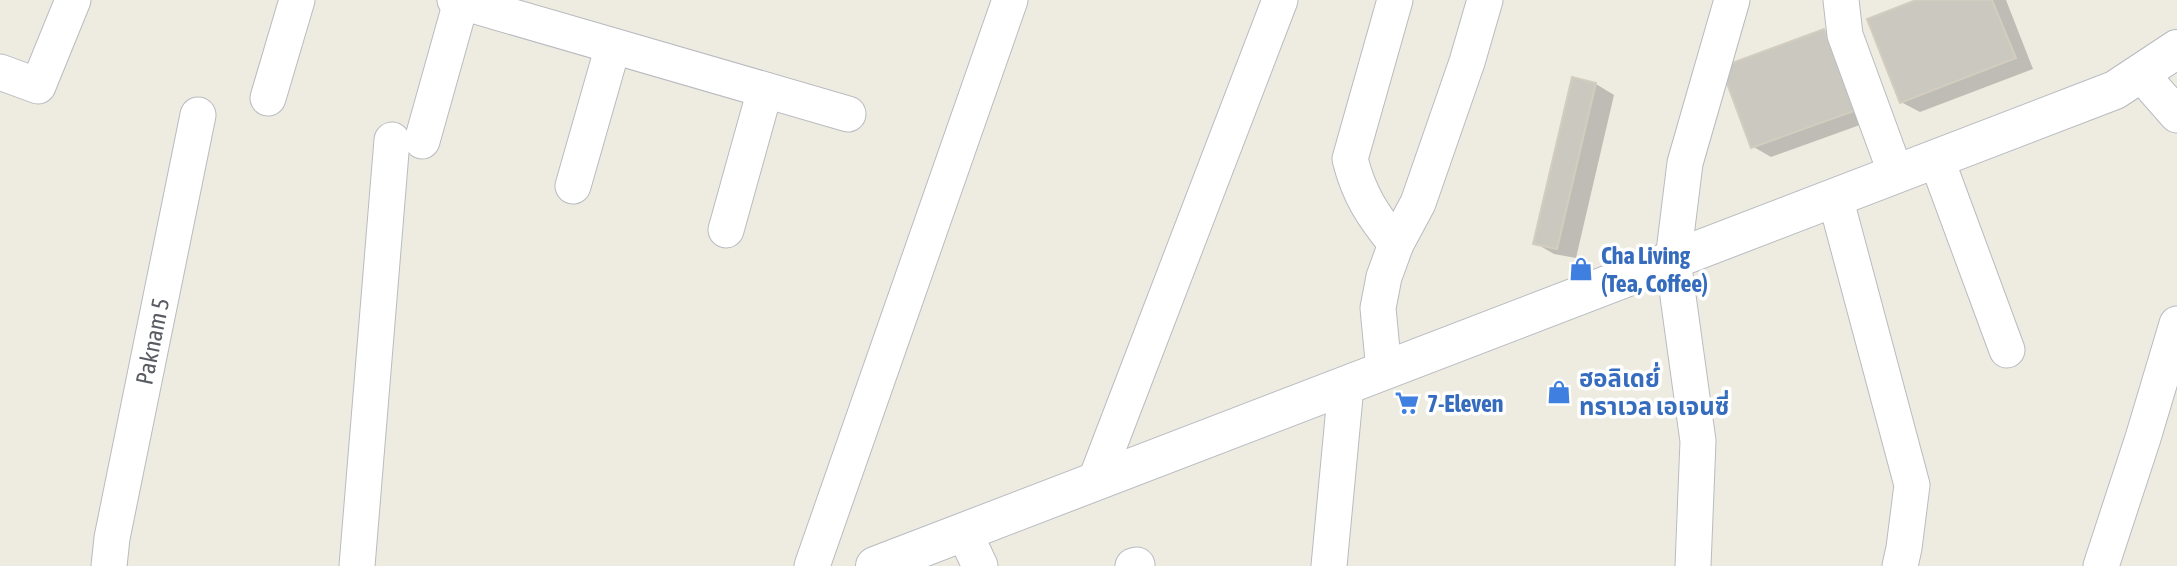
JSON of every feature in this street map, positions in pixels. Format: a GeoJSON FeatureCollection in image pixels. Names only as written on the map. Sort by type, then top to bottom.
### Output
{"type":"FeatureCollection","features":[{"type":"Feature","properties":{"kind":"main road"},"geometry":{"type":"LineString","coordinates":[[876,566],[972,549],[1095,482],[2115,90],[2177,49]]}},
{"type":"Feature","properties":{"kind":"street"},"geometry":{"type":"LineString","coordinates":[[0,72],[38,86],[73,0]]}},
{"type":"Feature","properties":{"kind":"street"},"geometry":{"type":"LineString","coordinates":[[268,98],[297,0]]}},
{"type":"Feature","properties":{"kind":"street"},"geometry":{"type":"LineString","coordinates":[[812,566],[1010,0]]}},
{"type":"Feature","properties":{"kind":"street"},"geometry":{"type":"LineString","coordinates":[[1095,482],[1280,0]]}},
{"type":"Feature","properties":{"kind":"street"},"geometry":{"type":"LineString","coordinates":[[1395,0],[1350,159],[1365,202],[1396,244]]}},
{"type":"Feature","properties":{"kind":"street"},"geometry":{"type":"LineString","coordinates":[[1384,371],[1378,309],[1384,277],[1396,244],[1418,203],[1485,0]]}},
{"type":"Feature","properties":{"kind":"street"},"geometry":{"type":"LineString","coordinates":[[1693,566],[1698,441],[1673,260],[1685,163],[1732,0]]}},
{"type":"Feature","properties":{"kind":"street"},"geometry":{"type":"LineString","coordinates":[[1840,0],[1845,35],[1896,174]]}},
{"type":"Feature","properties":{"kind":"street"},"geometry":{"type":"LineString","coordinates":[[357,566],[407,140],[458,1],[848,114]]}},
{"type":"Feature","properties":{"kind":"street"},"geometry":{"type":"LineString","coordinates":[[573,186],[613,46]]}},
{"type":"Feature","properties":{"kind":"street"},"geometry":{"type":"LineString","coordinates":[[2140,73],[2177,115]]}},
{"type":"Feature","properties":{"kind":"street"},"geometry":{"type":"LineString","coordinates":[[726,230],[765,90]]}},
{"type":"Feature","properties":{"kind":"street","name":"Paknam 5"},"geometry":{"type":"LineString","coordinates":[[109,566],[112,538],[198,115]]}},
{"type":"Feature","properties":{"kind":"street"},"geometry":{"type":"LineString","coordinates":[[1936,158],[2007,350]]}},
{"type":"Feature","properties":{"kind":"street"},"geometry":{"type":"LineString","coordinates":[[1835,197],[1912,485],[1900,566]]}},
{"type":"Feature","properties":{"kind":"street"},"geometry":{"type":"LineString","coordinates":[[2101,566],[2177,324]]}},
{"type":"Feature","properties":{"kind":"street"},"geometry":{"type":"LineString","coordinates":[[1329,566],[1346,386]]}},
{"type":"Feature","properties":{"kind":"building"},"geometry":{"type":"Polygon","coordinates":[[[1916,0],[1992,0],[2016,58],[1900,103],[1867,19],[1916,0]]]}},
{"type":"Feature","properties":{"kind":"building"},"geometry":{"type":"Polygon","coordinates":[[[1824,29],[1854,111],[1751,148],[1721,67],[1824,29]]]}},
{"type":"Feature","properties":{"kind":"building"},"geometry":{"type":"Polygon","coordinates":[[[1572,77],[1596,83],[1557,249],[1533,244],[1572,77]]]}},
{"type":"Feature","properties":{"kind":"place","name":"Cha Living (Tea, Coffee)"},"geometry":{"type":"Point","coordinates":[1581,269]}},
{"type":"Feature","properties":{"kind":"place","name":"ฮอลิเดย์่ ทราเวล เอเจนซี่"},"geometry":{"type":"Point","coordinates":[1559,392]}},
{"type":"Feature","properties":{"kind":"place","name":"7-Eleven"},"geometry":{"type":"Point","coordinates":[1407,403]}}]}
